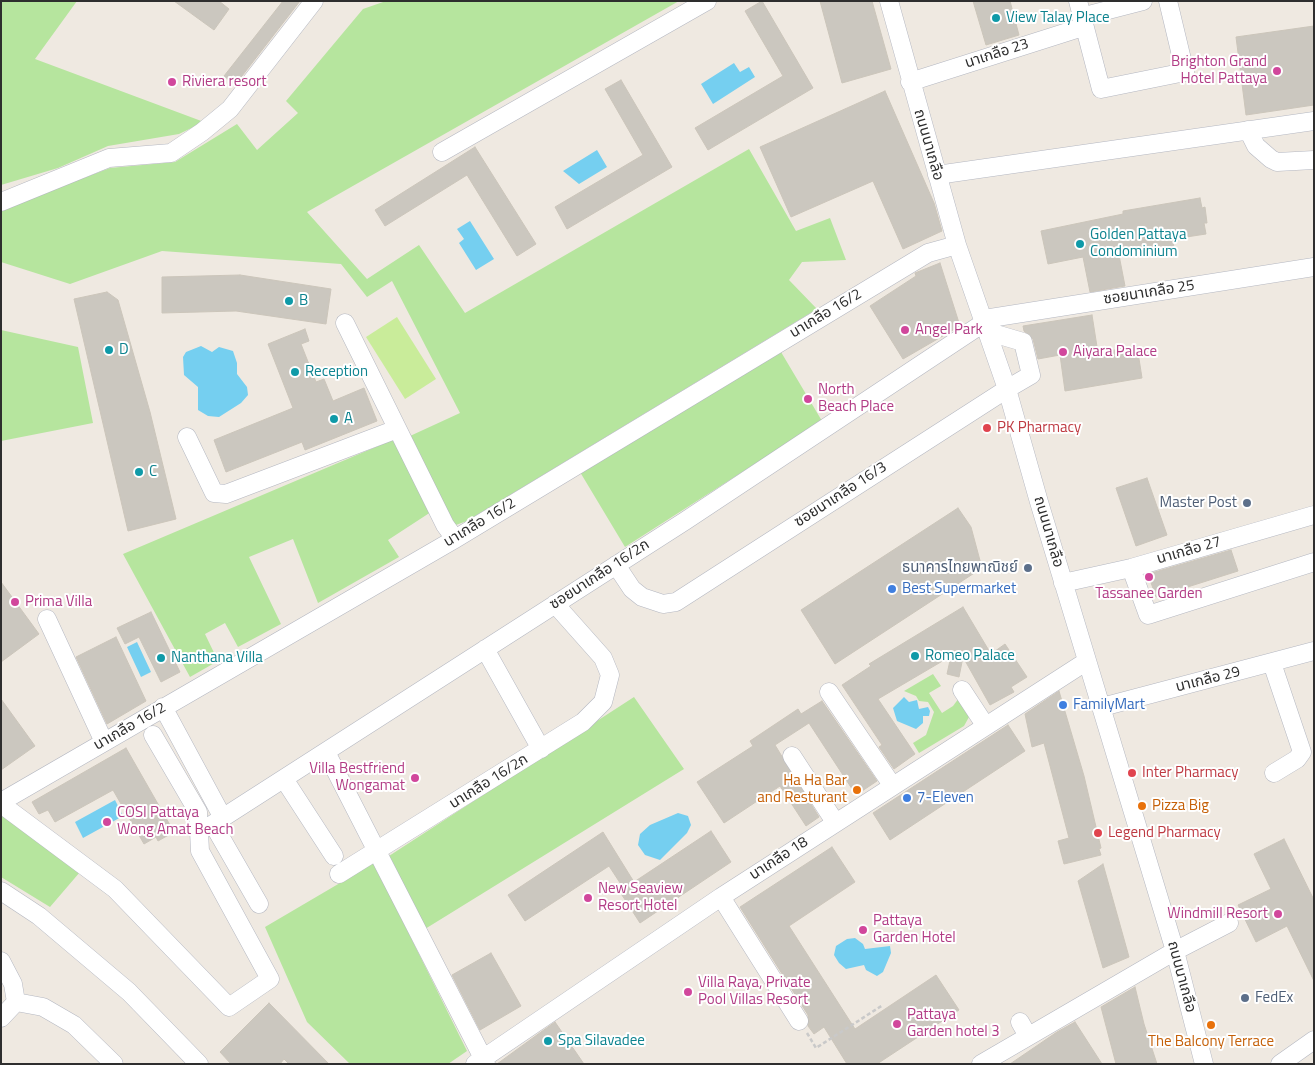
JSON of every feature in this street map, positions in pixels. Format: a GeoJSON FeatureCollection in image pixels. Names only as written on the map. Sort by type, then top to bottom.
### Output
{"type":"FeatureCollection","features":[{"type":"Feature","properties":{"kind":"street"},"geometry":{"type":"LineString","coordinates":[[1,202],[109,158],[171,153],[202,132],[230,109],[314,1]]}},
{"type":"Feature","properties":{"kind":"street"},"geometry":{"type":"LineString","coordinates":[[442,152],[707,1]]}},
{"type":"Feature","properties":{"kind":"street","name":"ถนนนาเกลือ"},"geometry":{"type":"LineString","coordinates":[[889,1],[910,82],[957,245],[1007,389],[1086,661],[1102,707],[1175,951],[1204,1064]]}},
{"type":"Feature","properties":{"kind":"street","name":"นาเกลือ 23"},"geometry":{"type":"LineString","coordinates":[[910,82],[1081,15],[1143,1]]}},
{"type":"Feature","properties":{"kind":"street"},"geometry":{"type":"LineString","coordinates":[[1081,15],[1101,89],[1185,72],[1168,1]]}},
{"type":"Feature","properties":{"kind":"street"},"geometry":{"type":"LineString","coordinates":[[937,175],[1314,121]]}},
{"type":"Feature","properties":{"kind":"street"},"geometry":{"type":"LineString","coordinates":[[1248,130],[1256,146],[1271,159],[1278,162],[1314,160]]}},
{"type":"Feature","properties":{"kind":"street","name":"นาเกลือ 16/2"},"geometry":{"type":"LineString","coordinates":[[1,803],[163,707],[455,539],[928,253],[957,245]]}},
{"type":"Feature","properties":{"kind":"street","name":"ซอยนาเกลือ 25"},"geometry":{"type":"LineString","coordinates":[[986,324],[1314,267]]}},
{"type":"Feature","properties":{"kind":"street"},"geometry":{"type":"LineString","coordinates":[[345,323],[445,525],[455,539]]}},
{"type":"Feature","properties":{"kind":"street","name":"ซอยนาเกลือ 16/3"},"geometry":{"type":"LineString","coordinates":[[616,565],[632,590],[642,597],[663,604],[676,602],[1031,375],[1023,342],[986,324]]}},
{"type":"Feature","properties":{"kind":"street","name":"ซอยนาเกลือ 16/2ก"},"geometry":{"type":"LineString","coordinates":[[218,821],[986,324]]}},
{"type":"Feature","properties":{"kind":"street"},"geometry":{"type":"LineString","coordinates":[[187,437],[214,493],[226,494],[398,429]]}},
{"type":"Feature","properties":{"kind":"street","name":"นาเกลือ 27"},"geometry":{"type":"LineString","coordinates":[[1063,583],[1131,568],[1314,516]]}},
{"type":"Feature","properties":{"kind":"street"},"geometry":{"type":"LineString","coordinates":[[1131,568],[1148,614],[1314,562]]}},
{"type":"Feature","properties":{"kind":"street"},"geometry":{"type":"LineString","coordinates":[[541,749],[591,715],[603,702],[610,675],[603,658],[555,604]]}},
{"type":"Feature","properties":{"kind":"street"},"geometry":{"type":"LineString","coordinates":[[47,619],[104,742]]}},
{"type":"Feature","properties":{"kind":"street","name":"นาเกลือ 16/2ก"},"geometry":{"type":"LineString","coordinates":[[339,874],[541,749],[485,650]]}},
{"type":"Feature","properties":{"kind":"street","name":"นาเกลือ 29"},"geometry":{"type":"LineString","coordinates":[[1102,707],[1314,651]]}},
{"type":"Feature","properties":{"kind":"street","name":"นาเกลือ 18"},"geometry":{"type":"LineString","coordinates":[[481,1062],[721,897],[1086,661]]}},
{"type":"Feature","properties":{"kind":"street"},"geometry":{"type":"LineString","coordinates":[[1272,663],[1302,752],[1297,759],[1274,773]]}},
{"type":"Feature","properties":{"kind":"street"},"geometry":{"type":"LineString","coordinates":[[962,690],[985,725]]}},
{"type":"Feature","properties":{"kind":"street"},"geometry":{"type":"LineString","coordinates":[[829,692],[892,785]]}},
{"type":"Feature","properties":{"kind":"street"},"geometry":{"type":"LineString","coordinates":[[163,707],[259,904]]}},
{"type":"Feature","properties":{"kind":"street"},"geometry":{"type":"LineString","coordinates":[[1,803],[115,889],[229,1007],[270,979],[200,852],[198,812],[153,735]]}},
{"type":"Feature","properties":{"kind":"street"},"geometry":{"type":"LineString","coordinates":[[326,752],[481,1062]]}},
{"type":"Feature","properties":{"kind":"street"},"geometry":{"type":"LineString","coordinates":[[792,756],[835,822]]}},
{"type":"Feature","properties":{"kind":"street"},"geometry":{"type":"LineString","coordinates":[[284,779],[334,856]]}},
{"type":"Feature","properties":{"kind":"street"},"geometry":{"type":"LineString","coordinates":[[1,891],[39,916],[129,992],[199,1064]]}},
{"type":"Feature","properties":{"kind":"street"},"geometry":{"type":"LineString","coordinates":[[721,897],[799,1021]]}},
{"type":"Feature","properties":{"kind":"street"},"geometry":{"type":"LineString","coordinates":[[981,1064],[1024,1029],[1229,923]]}},
{"type":"Feature","properties":{"kind":"street"},"geometry":{"type":"LineString","coordinates":[[1,961],[13,984],[16,1002]]}},
{"type":"Feature","properties":{"kind":"street"},"geometry":{"type":"LineString","coordinates":[[1,1018],[16,1002]]}},
{"type":"Feature","properties":{"kind":"street"},"geometry":{"type":"LineString","coordinates":[[16,1002],[43,1006],[74,1025],[114,1064]]}},
{"type":"Feature","properties":{"kind":"street"},"geometry":{"type":"LineString","coordinates":[[1280,1064],[1314,1040]]}},
{"type":"Feature","properties":{"kind":"path"},"geometry":{"type":"LineString","coordinates":[[799,1021],[816,1048],[883,1005]]}},
{"type":"Feature","properties":{"kind":"green space"},"geometry":{"type":"Polygon","coordinates":[[[1,1],[77,1],[35,59],[204,122],[179,134],[108,146],[58,168],[1,185],[1,1]]]}},
{"type":"Feature","properties":{"kind":"green space"},"geometry":{"type":"Polygon","coordinates":[[[386,1],[679,1],[307,212],[367,279],[419,245],[465,313],[749,149],[796,231],[830,218],[846,260],[802,262],[789,280],[817,309],[467,521],[453,526],[410,436],[460,413],[392,281],[367,297],[341,264],[162,251],[70,284],[1,262],[1,209],[110,168],[175,162],[237,124],[257,150],[298,113],[286,101],[363,9],[386,1]]]}},
{"type":"Feature","properties":{"kind":"green space"},"geometry":{"type":"Polygon","coordinates":[[[397,317],[436,379],[405,399],[366,337],[397,317]]]}},
{"type":"Feature","properties":{"kind":"green space"},"geometry":{"type":"Polygon","coordinates":[[[1,330],[78,347],[93,423],[1,441],[1,330]]]}},
{"type":"Feature","properties":{"kind":"green space"},"geometry":{"type":"Polygon","coordinates":[[[781,352],[822,421],[625,547],[580,472],[781,352]]]}},
{"type":"Feature","properties":{"kind":"green space"},"geometry":{"type":"Polygon","coordinates":[[[397,438],[434,510],[388,540],[399,557],[318,603],[293,539],[249,557],[281,624],[238,647],[225,623],[205,634],[218,661],[190,677],[123,554],[397,438]]]}},
{"type":"Feature","properties":{"kind":"green space"},"geometry":{"type":"Polygon","coordinates":[[[933,674],[941,686],[929,693],[942,713],[953,706],[959,698],[970,709],[969,717],[964,726],[919,753],[913,743],[926,735],[934,712],[928,702],[919,701],[916,696],[904,691],[933,674]]]}},
{"type":"Feature","properties":{"kind":"green space"},"geometry":{"type":"Polygon","coordinates":[[[634,697],[684,769],[425,929],[389,856],[634,697]]]}},
{"type":"Feature","properties":{"kind":"green space"},"geometry":{"type":"Polygon","coordinates":[[[1,815],[80,872],[50,907],[1,877],[1,815]]]}},
{"type":"Feature","properties":{"kind":"green space"},"geometry":{"type":"Polygon","coordinates":[[[374,863],[467,1051],[448,1064],[350,1064],[307,1022],[265,927],[374,863]]]}},
{"type":"Feature","properties":{"kind":"water"},"geometry":{"type":"Polygon","coordinates":[[[734,63],[740,72],[749,67],[755,77],[713,104],[701,84],[734,63]]]}},
{"type":"Feature","properties":{"kind":"water"},"geometry":{"type":"Polygon","coordinates":[[[597,150],[607,167],[579,184],[563,171],[597,150]]]}},
{"type":"Feature","properties":{"kind":"water"},"geometry":{"type":"Polygon","coordinates":[[[470,221],[494,259],[476,270],[459,243],[464,239],[457,229],[470,221]]]}},
{"type":"Feature","properties":{"kind":"water"},"geometry":{"type":"Polygon","coordinates":[[[201,346],[212,352],[219,347],[233,351],[237,363],[237,374],[247,387],[248,395],[241,403],[219,417],[208,416],[198,410],[198,387],[184,375],[183,357],[186,352],[201,346]]]}},
{"type":"Feature","properties":{"kind":"water"},"geometry":{"type":"Polygon","coordinates":[[[137,642],[151,672],[141,677],[127,647],[137,642]]]}},
{"type":"Feature","properties":{"kind":"water"},"geometry":{"type":"Polygon","coordinates":[[[904,697],[909,702],[917,700],[919,709],[928,707],[930,711],[929,716],[923,716],[923,723],[916,729],[897,721],[893,708],[904,697]]]}},
{"type":"Feature","properties":{"kind":"water"},"geometry":{"type":"Polygon","coordinates":[[[115,800],[123,816],[83,838],[75,822],[115,800]]]}},
{"type":"Feature","properties":{"kind":"water"},"geometry":{"type":"Polygon","coordinates":[[[678,813],[688,816],[691,825],[687,833],[660,860],[645,855],[638,845],[640,834],[650,825],[678,813]]]}},
{"type":"Feature","properties":{"kind":"water"},"geometry":{"type":"Polygon","coordinates":[[[855,938],[863,944],[865,949],[890,946],[891,953],[883,972],[877,976],[866,970],[864,965],[846,969],[839,963],[834,955],[836,946],[847,939],[855,938]]]}},
{"type":"Feature","properties":{"kind":"building"},"geometry":{"type":"Polygon","coordinates":[[[174,1],[219,1],[229,9],[214,30],[174,1]]]}},
{"type":"Feature","properties":{"kind":"building"},"geometry":{"type":"Polygon","coordinates":[[[283,1],[300,1],[235,85],[224,76],[283,1]]]}},
{"type":"Feature","properties":{"kind":"building"},"geometry":{"type":"Polygon","coordinates":[[[762,1],[813,88],[708,150],[695,128],[783,76],[745,11],[762,1]]]}},
{"type":"Feature","properties":{"kind":"building"},"geometry":{"type":"Polygon","coordinates":[[[820,1],[872,1],[891,69],[842,83],[820,1]]]}},
{"type":"Feature","properties":{"kind":"building","name":"View Talay Place"},"geometry":{"type":"Polygon","coordinates":[[[973,1],[1010,1],[1019,35],[986,45],[973,1]]]}},
{"type":"Feature","properties":{"kind":"building","name":"Brighton Grand Hotel Pattaya"},"geometry":{"type":"Polygon","coordinates":[[[1314,26],[1314,105],[1246,115],[1236,37],[1314,26]]]}},
{"type":"Feature","properties":{"kind":"building"},"geometry":{"type":"Polygon","coordinates":[[[621,80],[672,167],[567,229],[555,207],[643,155],[605,89],[621,80]]]}},
{"type":"Feature","properties":{"kind":"building"},"geometry":{"type":"Polygon","coordinates":[[[885,91],[934,203],[942,231],[903,249],[873,181],[791,217],[760,147],[885,91]]]}},
{"type":"Feature","properties":{"kind":"building"},"geometry":{"type":"Polygon","coordinates":[[[475,147],[536,244],[517,256],[467,175],[385,226],[375,210],[475,147]]]}},
{"type":"Feature","properties":{"kind":"building"},"geometry":{"type":"Polygon","coordinates":[[[1200,198],[1202,208],[1205,207],[1207,223],[1204,223],[1206,234],[1173,239],[1174,249],[1147,253],[1146,246],[1118,250],[1125,286],[1090,292],[1083,257],[1048,264],[1041,231],[1123,214],[1123,211],[1200,198]]]}},
{"type":"Feature","properties":{"kind":"building"},"geometry":{"type":"Polygon","coordinates":[[[940,263],[960,326],[903,359],[870,306],[916,276],[915,273],[940,263]]]}},
{"type":"Feature","properties":{"kind":"building"},"geometry":{"type":"Polygon","coordinates":[[[240,275],[331,289],[326,324],[236,311],[162,313],[162,277],[240,275]]]}},
{"type":"Feature","properties":{"kind":"building"},"geometry":{"type":"Polygon","coordinates":[[[107,292],[118,300],[150,412],[176,519],[128,531],[74,299],[107,292]]]}},
{"type":"Feature","properties":{"kind":"building","name":"Aiyara Palace"},"geometry":{"type":"Polygon","coordinates":[[[1092,315],[1098,353],[1137,346],[1142,378],[1065,391],[1060,355],[1038,359],[1033,339],[1024,331],[1023,326],[1092,315]]]}},
{"type":"Feature","properties":{"kind":"building"},"geometry":{"type":"Polygon","coordinates":[[[305,329],[309,341],[301,344],[316,382],[324,379],[333,401],[364,388],[377,421],[305,450],[302,442],[226,472],[214,440],[293,408],[268,344],[305,329]]]}},
{"type":"Feature","properties":{"kind":"building"},"geometry":{"type":"Polygon","coordinates":[[[1147,478],[1167,535],[1136,546],[1116,488],[1147,478]]]}},
{"type":"Feature","properties":{"kind":"building","name":"Best Supermarket"},"geometry":{"type":"Polygon","coordinates":[[[958,508],[971,527],[982,568],[835,664],[801,610],[958,508]]]}},
{"type":"Feature","properties":{"kind":"building"},"geometry":{"type":"Polygon","coordinates":[[[1231,550],[1238,571],[1156,597],[1148,574],[1231,550]]]}},
{"type":"Feature","properties":{"kind":"building","name":"Prima Villa"},"geometry":{"type":"Polygon","coordinates":[[[1,582],[39,634],[1,662],[1,582]]]}},
{"type":"Feature","properties":{"kind":"building","name":"Romeo Palace"},"geometry":{"type":"Polygon","coordinates":[[[963,607],[991,654],[1005,644],[1027,677],[1011,687],[1014,692],[990,705],[963,657],[959,677],[947,674],[951,656],[878,699],[915,754],[894,769],[879,747],[882,745],[842,685],[871,666],[869,664],[963,607]]]}},
{"type":"Feature","properties":{"kind":"building","name":"Nanthana Villa"},"geometry":{"type":"Polygon","coordinates":[[[151,612],[180,672],[161,682],[139,637],[125,644],[117,628],[151,612]]]}},
{"type":"Feature","properties":{"kind":"building"},"geometry":{"type":"Polygon","coordinates":[[[116,637],[146,701],[107,724],[76,657],[116,637]]]}},
{"type":"Feature","properties":{"kind":"building"},"geometry":{"type":"Polygon","coordinates":[[[1059,691],[1084,776],[1101,848],[1099,849],[1101,855],[1064,864],[1058,841],[1069,838],[1044,743],[1032,747],[1025,714],[1059,691]]]}},
{"type":"Feature","properties":{"kind":"building"},"geometry":{"type":"Polygon","coordinates":[[[1,699],[35,746],[1,770],[1,699]]]}},
{"type":"Feature","properties":{"kind":"building"},"geometry":{"type":"Polygon","coordinates":[[[822,701],[877,781],[856,795],[809,723],[775,745],[819,817],[806,826],[780,786],[724,823],[697,782],[753,746],[750,741],[798,709],[801,714],[822,701]]]}},
{"type":"Feature","properties":{"kind":"building"},"geometry":{"type":"Polygon","coordinates":[[[1008,725],[1025,751],[890,840],[873,813],[1008,725]]]}},
{"type":"Feature","properties":{"kind":"building"},"geometry":{"type":"Polygon","coordinates":[[[126,748],[174,832],[158,841],[156,837],[144,844],[113,790],[55,822],[48,810],[39,814],[32,802],[126,748]]]}},
{"type":"Feature","properties":{"kind":"building"},"geometry":{"type":"Polygon","coordinates":[[[711,831],[731,862],[640,923],[620,892],[624,889],[609,866],[525,921],[508,895],[603,832],[634,882],[711,831]]]}},
{"type":"Feature","properties":{"kind":"building","name":"Windmill Resort"},"geometry":{"type":"Polygon","coordinates":[[[1284,839],[1314,900],[1314,981],[1287,926],[1256,942],[1238,905],[1271,889],[1254,854],[1284,839]]]}},
{"type":"Feature","properties":{"kind":"building"},"geometry":{"type":"Polygon","coordinates":[[[832,847],[855,882],[789,926],[855,1029],[936,975],[959,1010],[877,1064],[847,1064],[824,1027],[814,1034],[808,1026],[808,1015],[740,907],[832,847]]]}},
{"type":"Feature","properties":{"kind":"building"},"geometry":{"type":"Polygon","coordinates":[[[1103,864],[1129,957],[1103,968],[1078,881],[1103,864]]]}},
{"type":"Feature","properties":{"kind":"building"},"geometry":{"type":"Polygon","coordinates":[[[491,953],[521,1006],[480,1030],[452,975],[491,953]]]}},
{"type":"Feature","properties":{"kind":"building"},"geometry":{"type":"Polygon","coordinates":[[[1135,987],[1144,1024],[1157,1064],[1116,1064],[1101,1007],[1135,987]]]}},
{"type":"Feature","properties":{"kind":"building"},"geometry":{"type":"Polygon","coordinates":[[[269,1003],[329,1064],[289,1064],[284,1059],[280,1064],[231,1064],[220,1052],[269,1003]]]}},
{"type":"Feature","properties":{"kind":"building","name":"Spa Silavadee"},"geometry":{"type":"Polygon","coordinates":[[[555,1022],[584,1064],[497,1064],[541,1032],[555,1022]]]}},
{"type":"Feature","properties":{"kind":"building"},"geometry":{"type":"Polygon","coordinates":[[[1075,1022],[1102,1064],[1010,1064],[1057,1032],[1075,1022]]]}},
{"type":"Feature","properties":{"kind":"place","name":"View Talay Place"},"geometry":{"type":"Point","coordinates":[996,18]}},
{"type":"Feature","properties":{"kind":"place","name":"Brighton Grand Hotel Pattaya"},"geometry":{"type":"Point","coordinates":[1277,71]}},
{"type":"Feature","properties":{"kind":"place","name":"Riviera resort"},"geometry":{"type":"Point","coordinates":[172,82]}},
{"type":"Feature","properties":{"kind":"place","name":"Golden Pattaya Condominium"},"geometry":{"type":"Point","coordinates":[1080,244]}},
{"type":"Feature","properties":{"kind":"place","name":"B"},"geometry":{"type":"Point","coordinates":[289,301]}},
{"type":"Feature","properties":{"kind":"place","name":"Angel Park"},"geometry":{"type":"Point","coordinates":[905,330]}},
{"type":"Feature","properties":{"kind":"place","name":"D"},"geometry":{"type":"Point","coordinates":[109,350]}},
{"type":"Feature","properties":{"kind":"place","name":"Aiyara Palace"},"geometry":{"type":"Point","coordinates":[1063,352]}},
{"type":"Feature","properties":{"kind":"place","name":"Reception"},"geometry":{"type":"Point","coordinates":[295,372]}},
{"type":"Feature","properties":{"kind":"place","name":"North Beach Place"},"geometry":{"type":"Point","coordinates":[808,399]}},
{"type":"Feature","properties":{"kind":"place","name":"A"},"geometry":{"type":"Point","coordinates":[334,419]}},
{"type":"Feature","properties":{"kind":"place","name":"PK Pharmacy"},"geometry":{"type":"Point","coordinates":[987,428]}},
{"type":"Feature","properties":{"kind":"place","name":"C"},"geometry":{"type":"Point","coordinates":[139,472]}},
{"type":"Feature","properties":{"kind":"place","name":"Master Post"},"geometry":{"type":"Point","coordinates":[1247,503]}},
{"type":"Feature","properties":{"kind":"place","name":"ธนาคารไทยพาณิชย์"},"geometry":{"type":"Point","coordinates":[1028,568]}},
{"type":"Feature","properties":{"kind":"place","name":"Tassanee Garden"},"geometry":{"type":"Point","coordinates":[1149,577]}},
{"type":"Feature","properties":{"kind":"place","name":"Best Supermarket"},"geometry":{"type":"Point","coordinates":[892,589]}},
{"type":"Feature","properties":{"kind":"place","name":"Prima Villa"},"geometry":{"type":"Point","coordinates":[15,602]}},
{"type":"Feature","properties":{"kind":"place","name":"Romeo Palace"},"geometry":{"type":"Point","coordinates":[915,656]}},
{"type":"Feature","properties":{"kind":"place","name":"Nanthana Villa"},"geometry":{"type":"Point","coordinates":[161,658]}},
{"type":"Feature","properties":{"kind":"place","name":"FamilyMart"},"geometry":{"type":"Point","coordinates":[1063,705]}},
{"type":"Feature","properties":{"kind":"place","name":"Inter Pharmacy"},"geometry":{"type":"Point","coordinates":[1132,773]}},
{"type":"Feature","properties":{"kind":"place","name":"Villa Bestfriend Wongamat"},"geometry":{"type":"Point","coordinates":[415,778]}},
{"type":"Feature","properties":{"kind":"place","name":"Ha Ha Bar and Resturant"},"geometry":{"type":"Point","coordinates":[857,790]}},
{"type":"Feature","properties":{"kind":"place","name":"7-Eleven"},"geometry":{"type":"Point","coordinates":[907,798]}},
{"type":"Feature","properties":{"kind":"place","name":"Pizza Big"},"geometry":{"type":"Point","coordinates":[1142,806]}},
{"type":"Feature","properties":{"kind":"place","name":"COSI Pattaya Wong Amat Beach"},"geometry":{"type":"Point","coordinates":[107,822]}},
{"type":"Feature","properties":{"kind":"place","name":"Legend Pharmacy"},"geometry":{"type":"Point","coordinates":[1098,833]}},
{"type":"Feature","properties":{"kind":"place","name":"New Seaview Resort Hotel"},"geometry":{"type":"Point","coordinates":[588,898]}},
{"type":"Feature","properties":{"kind":"place","name":"Windmill Resort"},"geometry":{"type":"Point","coordinates":[1278,914]}},
{"type":"Feature","properties":{"kind":"place","name":"Pattaya Garden Hotel"},"geometry":{"type":"Point","coordinates":[863,930]}},
{"type":"Feature","properties":{"kind":"place","name":"Villa Raya, Private Pool Villas Resort"},"geometry":{"type":"Point","coordinates":[688,992]}},
{"type":"Feature","properties":{"kind":"place","name":"FedEx"},"geometry":{"type":"Point","coordinates":[1245,998]}},
{"type":"Feature","properties":{"kind":"place","name":"Pattaya Garden hotel 3"},"geometry":{"type":"Point","coordinates":[897,1024]}},
{"type":"Feature","properties":{"kind":"place","name":"The Balcony Terrace"},"geometry":{"type":"Point","coordinates":[1211,1025]}},
{"type":"Feature","properties":{"kind":"place","name":"Spa Silavadee"},"geometry":{"type":"Point","coordinates":[548,1041]}}]}
